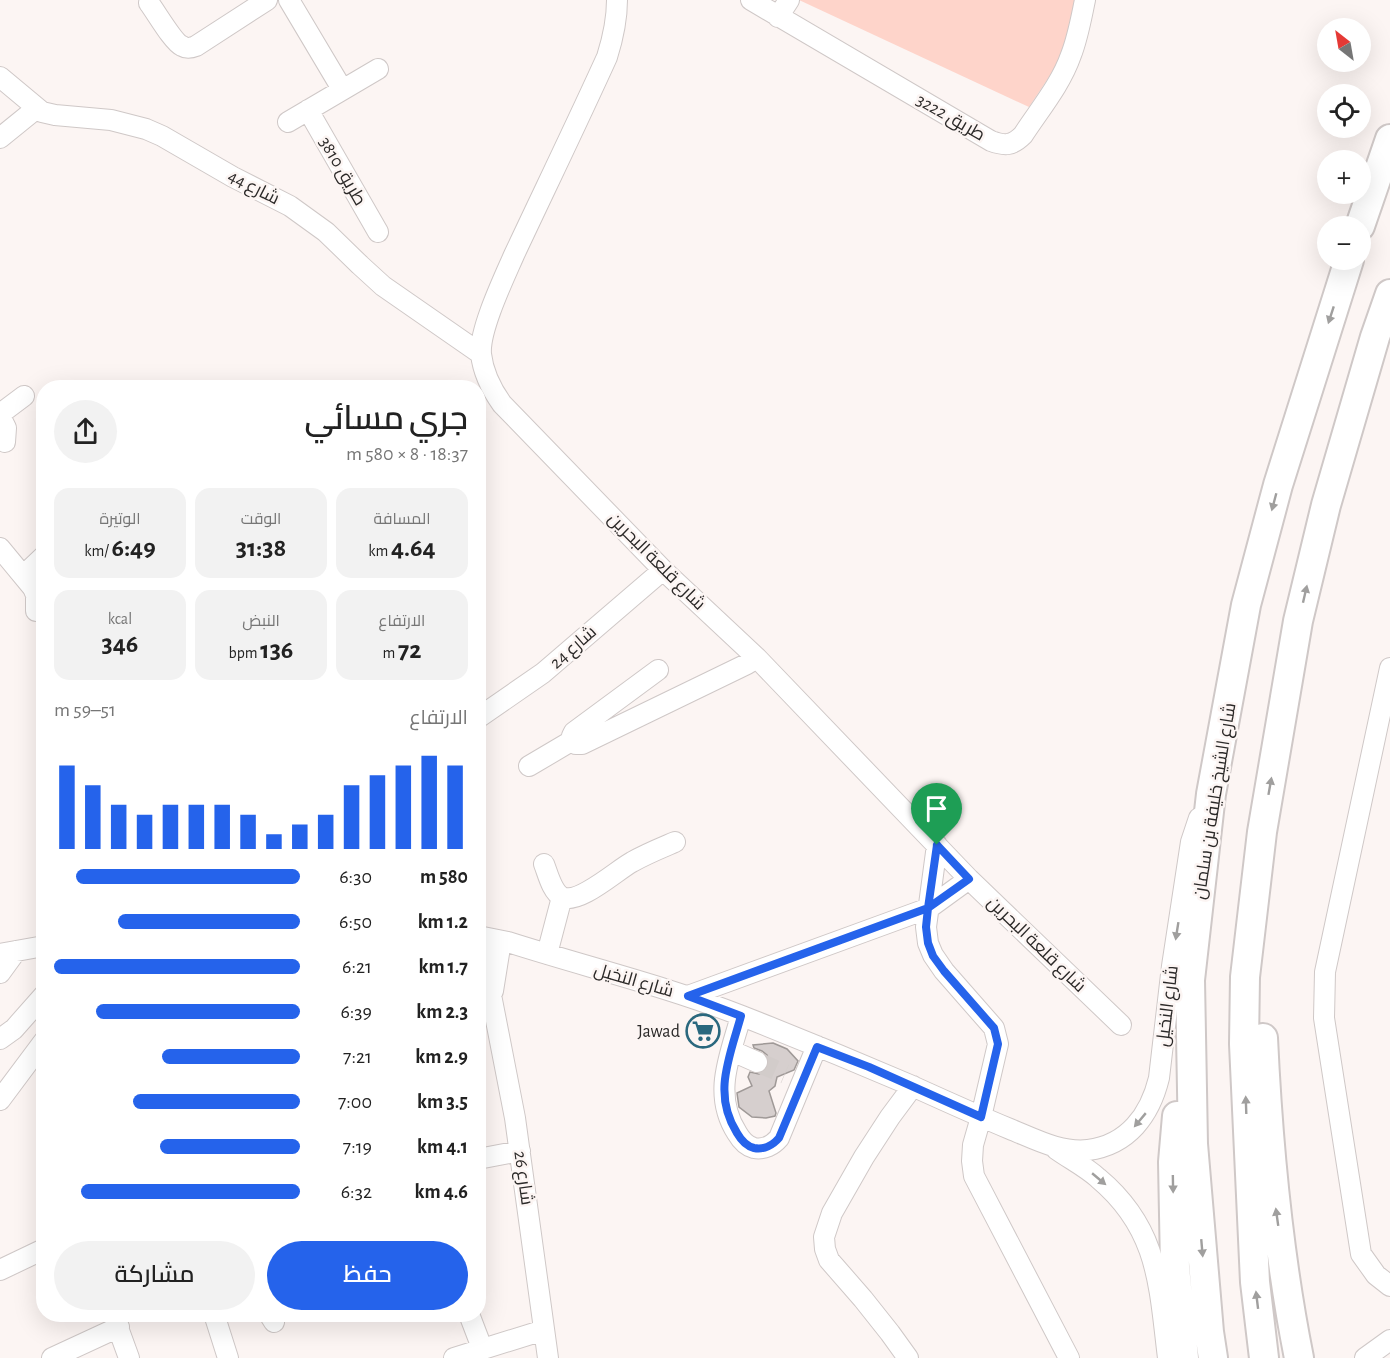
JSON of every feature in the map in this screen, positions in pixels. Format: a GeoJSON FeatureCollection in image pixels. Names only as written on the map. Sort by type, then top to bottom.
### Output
{"type":"FeatureCollection","features":[{"type":"Feature","properties":{"kind":"highway"},"geometry":{"type":"LineString","coordinates":[[1363,216],[1390,139]]}},
{"type":"Feature","properties":{"kind":"highway","name":"شارع الشيخ خليفة بن سلمان"},"geometry":{"type":"LineString","coordinates":[[1213,1358],[1193,1144],[1190,980],[1211,794],[1246,605],[1278,485],[1346,270]]}},
{"type":"Feature","properties":{"kind":"highway"},"geometry":{"type":"LineString","coordinates":[[1264,1358],[1255,1282],[1244,1044],[1245,976],[1262,832],[1298,621],[1326,505],[1375,337],[1390,294]]}},
{"type":"Feature","properties":{"kind":"highway"},"geometry":{"type":"LineString","coordinates":[[1262,832],[1263,1040],[1267,1107],[1273,1185],[1292,1324],[1299,1358]]}},
{"type":"Feature","properties":{"kind":"highway"},"geometry":{"type":"LineString","coordinates":[[1184,1358],[1174,1267],[1173,1162],[1190,980]]}},
{"type":"Feature","properties":{"kind":"street"},"geometry":{"type":"LineString","coordinates":[[149,3],[179,45],[187,48],[196,46],[267,0]]}},
{"type":"Feature","properties":{"kind":"street"},"geometry":{"type":"LineString","coordinates":[[289,0],[342,89]]}},
{"type":"Feature","properties":{"kind":"street","name":"شارع قلعة البحرين"},"geometry":{"type":"LineString","coordinates":[[618,0],[615,33],[607,57],[500,288],[482,339],[481,354],[486,375],[494,392],[502,404],[663,570],[757,657],[969,879],[1121,1026]]}},
{"type":"Feature","properties":{"kind":"street","name":"طريق 3222"},"geometry":{"type":"LineString","coordinates":[[751,0],[991,141],[1000,144],[1017,141],[1023,135],[1057,86],[1071,57],[1084,0]]}},
{"type":"Feature","properties":{"kind":"street"},"geometry":{"type":"LineString","coordinates":[[778,17],[789,0]]}},
{"type":"Feature","properties":{"kind":"street"},"geometry":{"type":"LineString","coordinates":[[288,123],[378,69]]}},
{"type":"Feature","properties":{"kind":"street","name":"شارع 44"},"geometry":{"type":"LineString","coordinates":[[0,77],[37,108],[49,114],[111,120],[146,129],[290,206],[326,232],[383,286],[481,354]]}},
{"type":"Feature","properties":{"kind":"street"},"geometry":{"type":"LineString","coordinates":[[0,138],[37,108]]}},
{"type":"Feature","properties":{"kind":"street","name":"طريق 3810"},"geometry":{"type":"LineString","coordinates":[[308,110],[378,232]]}},
{"type":"Feature","properties":{"kind":"street"},"geometry":{"type":"LineString","coordinates":[[5,442],[6,428],[0,415],[24,396]]}},
{"type":"Feature","properties":{"kind":"street"},"geometry":{"type":"LineString","coordinates":[[0,548],[33,588],[36,595],[36,611]]}},
{"type":"Feature","properties":{"kind":"street"},"geometry":{"type":"LineString","coordinates":[[24,575],[36,564]]}},
{"type":"Feature","properties":{"kind":"street","name":"شارع 24"},"geometry":{"type":"LineString","coordinates":[[486,712],[543,673],[663,570]]}},
{"type":"Feature","properties":{"kind":"street"},"geometry":{"type":"LineString","coordinates":[[658,670],[574,732],[572,736],[576,744],[582,744],[747,664],[757,657]]}},
{"type":"Feature","properties":{"kind":"street"},"geometry":{"type":"LineString","coordinates":[[1390,668],[1325,972],[1324,1018],[1361,1254],[1376,1275],[1390,1286]]}},
{"type":"Feature","properties":{"kind":"street"},"geometry":{"type":"LineString","coordinates":[[529,766],[573,740]]}},
{"type":"Feature","properties":{"kind":"street","name":"شارع النخيل"},"geometry":{"type":"LineString","coordinates":[[486,938],[688,996],[912,1086],[1051,1146],[1069,1150],[1088,1150],[1106,1146],[1137,1125],[1148,1110],[1155,1094],[1191,842],[1195,826],[1211,794]]}},
{"type":"Feature","properties":{"kind":"street"},"geometry":{"type":"LineString","coordinates":[[544,864],[554,888],[562,897],[573,898],[584,894],[629,863],[675,842]]}},
{"type":"Feature","properties":{"kind":"street"},"geometry":{"type":"LineString","coordinates":[[937,845],[926,927],[928,943],[933,956],[944,971],[994,1028],[998,1044],[973,1145],[974,1176],[1069,1358]]}},
{"type":"Feature","properties":{"kind":"street"},"geometry":{"type":"LineString","coordinates":[[688,996],[928,908],[969,879]]}},
{"type":"Feature","properties":{"kind":"street"},"geometry":{"type":"LineString","coordinates":[[547,954],[562,897]]}},
{"type":"Feature","properties":{"kind":"street","name":"شارع 26"},"geometry":{"type":"LineString","coordinates":[[488,1003],[501,941]]}},
{"type":"Feature","properties":{"kind":"street"},"geometry":{"type":"LineString","coordinates":[[0,973],[8,952],[36,947]]}},
{"type":"Feature","properties":{"kind":"street","name":"شارع 26"},"geometry":{"type":"LineString","coordinates":[[486,981],[488,1030],[513,1101],[548,1358]]}},
{"type":"Feature","properties":{"kind":"street"},"geometry":{"type":"LineString","coordinates":[[0,1039],[14,1029],[36,1004]]}},
{"type":"Feature","properties":{"kind":"street"},"geometry":{"type":"LineString","coordinates":[[741,1016],[724,1087],[724,1100],[733,1126],[748,1146],[765,1148],[779,1138],[794,1078],[817,1047]]}},
{"type":"Feature","properties":{"kind":"street"},"geometry":{"type":"LineString","coordinates":[[732,1051],[757,1062]]}},
{"type":"Feature","properties":{"kind":"street"},"geometry":{"type":"LineString","coordinates":[[0,1100],[36,1052]]}},
{"type":"Feature","properties":{"kind":"street"},"geometry":{"type":"LineString","coordinates":[[908,1358],[863,1299],[829,1260],[824,1237],[832,1213],[864,1157],[912,1086]]}},
{"type":"Feature","properties":{"kind":"street","name":"شارع النخيل"},"geometry":{"type":"LineString","coordinates":[[1051,1146],[1097,1177],[1120,1198],[1137,1222],[1151,1250],[1159,1280],[1168,1358]]}},
{"type":"Feature","properties":{"kind":"street"},"geometry":{"type":"LineString","coordinates":[[486,1157],[520,1150]]}},
{"type":"Feature","properties":{"kind":"street"},"geometry":{"type":"LineString","coordinates":[[0,1270],[36,1253]]}},
{"type":"Feature","properties":{"kind":"street"},"geometry":{"type":"LineString","coordinates":[[52,1358],[114,1322]]}},
{"type":"Feature","properties":{"kind":"street"},"geometry":{"type":"LineString","coordinates":[[116,1322],[129,1358]]}},
{"type":"Feature","properties":{"kind":"street"},"geometry":{"type":"LineString","coordinates":[[217,1322],[228,1358]]}},
{"type":"Feature","properties":{"kind":"street"},"geometry":{"type":"LineString","coordinates":[[472,1322],[482,1348]]}},
{"type":"Feature","properties":{"kind":"street"},"geometry":{"type":"LineString","coordinates":[[454,1358],[544,1330]]}},
{"type":"Feature","properties":{"kind":"street"},"geometry":{"type":"LineString","coordinates":[[1365,1358],[1390,1340]]}},
{"type":"Feature","properties":{"kind":"shaded area"},"geometry":{"type":"Polygon","coordinates":[[[799,0],[1078,0],[1067,50],[1029,107],[799,0]]]}},
{"type":"Feature","properties":{"kind":"building","name":"Jawad"},"geometry":{"type":"Polygon","coordinates":[[[701,1014],[713,1018],[717,1025],[714,1036],[703,1040],[693,1037],[689,1026],[693,1017],[701,1014]]]}},
{"type":"Feature","properties":{"kind":"building"},"geometry":{"type":"Polygon","coordinates":[[[773,1043],[787,1049],[798,1061],[794,1070],[777,1077],[775,1086],[769,1091],[775,1116],[752,1117],[739,1107],[737,1093],[752,1086],[748,1077],[750,1072],[759,1074],[768,1066],[767,1055],[754,1048],[753,1045],[773,1043]]]}},
{"type":"Feature","properties":{"kind":"tunnel"},"geometry":{"type":"LineString","coordinates":[[757,1062],[785,1074]]}},
{"type":"Feature","properties":{"kind":"place","name":"Jawad"},"geometry":{"type":"Point","coordinates":[703,1031]}},
{"type":"Feature","properties":{"kind":"route"},"geometry":{"type":"LineString","coordinates":[[937,845],[928,908],[688,996],[741,1016],[726,1073],[724,1100],[733,1126],[748,1146],[765,1148],[771,1146],[779,1138],[817,1047],[869,1067],[981,1117],[998,1044],[994,1028],[944,971],[933,956],[928,943],[926,927],[928,908],[969,879],[937,845]]}}]}
